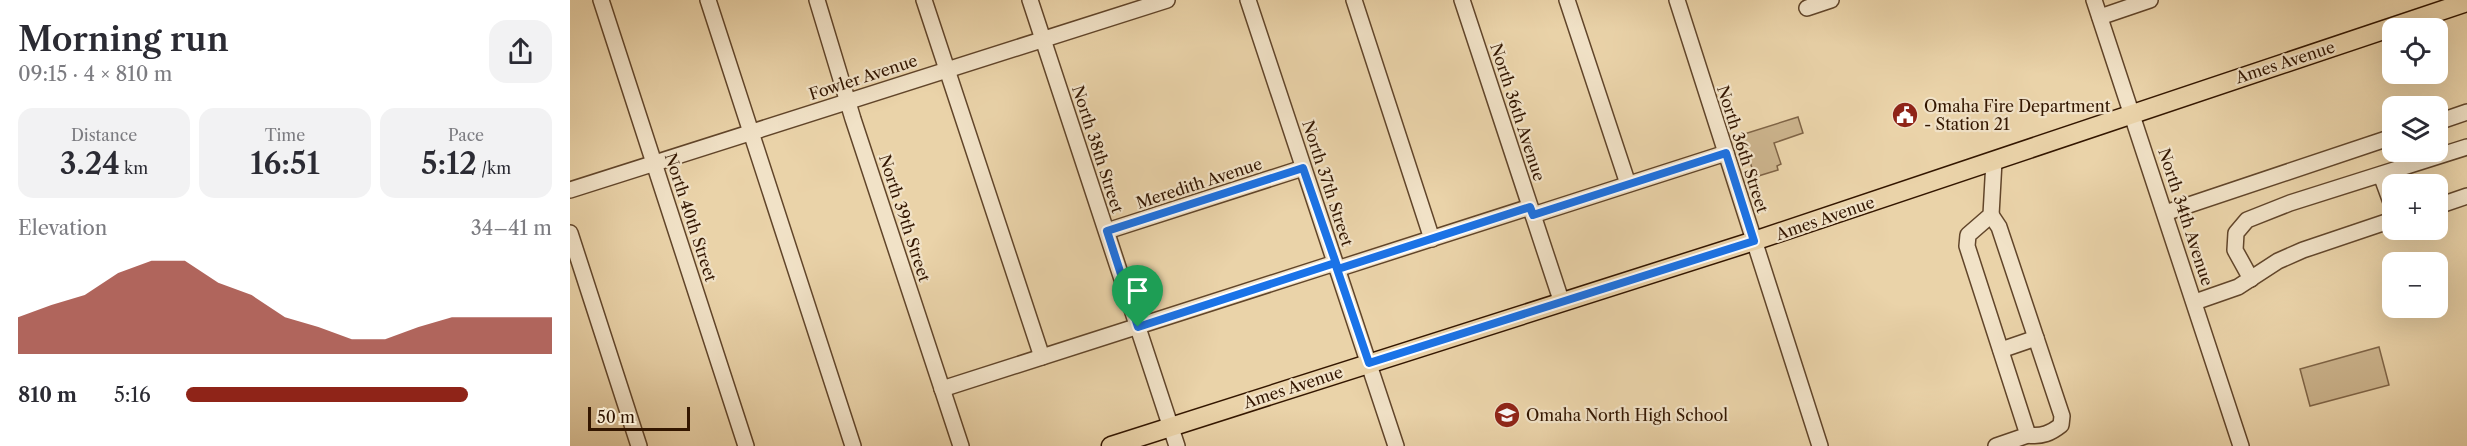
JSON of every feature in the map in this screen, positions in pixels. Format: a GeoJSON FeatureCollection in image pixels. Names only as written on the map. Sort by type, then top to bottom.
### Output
{"type":"FeatureCollection","features":[{"type":"Feature","properties":{"kind":"main road","name":"Ames Avenue"},"geometry":{"type":"LineString","coordinates":[[1111,446],[1132,443],[1170,427],[1754,241],[2467,2]]}},
{"type":"Feature","properties":{"kind":"street","name":"North 40th Street"},"geometry":{"type":"LineString","coordinates":[[601,0],[746,446]]}},
{"type":"Feature","properties":{"kind":"street"},"geometry":{"type":"LineString","coordinates":[[708,0],[853,446]]}},
{"type":"Feature","properties":{"kind":"street","name":"North 39th Street"},"geometry":{"type":"LineString","coordinates":[[817,0],[961,446]]}},
{"type":"Feature","properties":{"kind":"street"},"geometry":{"type":"LineString","coordinates":[[924,0],[1042,357]]}},
{"type":"Feature","properties":{"kind":"street","name":"North 38th Street"},"geometry":{"type":"LineString","coordinates":[[1030,0],[1177,446]]}},
{"type":"Feature","properties":{"kind":"street","name":"Fowler Avenue"},"geometry":{"type":"LineString","coordinates":[[570,190],[1043,40],[1141,4],[1167,0]]}},
{"type":"Feature","properties":{"kind":"street","name":"North 37th Street"},"geometry":{"type":"LineString","coordinates":[[1248,0],[1396,446]]}},
{"type":"Feature","properties":{"kind":"street"},"geometry":{"type":"LineString","coordinates":[[1354,0],[1432,239]]}},
{"type":"Feature","properties":{"kind":"street","name":"North 36th Avenue"},"geometry":{"type":"LineString","coordinates":[[1462,0],[1562,303]]}},
{"type":"Feature","properties":{"kind":"street"},"geometry":{"type":"LineString","coordinates":[[1568,0],[1628,184]]}},
{"type":"Feature","properties":{"kind":"street","name":"North 36th Street"},"geometry":{"type":"LineString","coordinates":[[1677,0],[1820,446]]}},
{"type":"Feature","properties":{"kind":"street"},"geometry":{"type":"LineString","coordinates":[[1807,8],[1831,0]]}},
{"type":"Feature","properties":{"kind":"street","name":"North 34th Avenue"},"geometry":{"type":"LineString","coordinates":[[2094,0],[2241,446]]}},
{"type":"Feature","properties":{"kind":"street"},"geometry":{"type":"LineString","coordinates":[[2100,17],[2150,0]]}},
{"type":"Feature","properties":{"kind":"street"},"geometry":{"type":"LineString","coordinates":[[2448,119],[2467,112]]}},
{"type":"Feature","properties":{"kind":"street"},"geometry":{"type":"LineString","coordinates":[[2166,213],[2382,140]]}},
{"type":"Feature","properties":{"kind":"street"},"geometry":{"type":"LineString","coordinates":[[2251,279],[2235,250],[2236,233],[2247,220],[2290,203],[2467,147]]}},
{"type":"Feature","properties":{"kind":"street"},"geometry":{"type":"LineString","coordinates":[[942,389],[1336,266],[1628,184],[1726,153]]}},
{"type":"Feature","properties":{"kind":"street"},"geometry":{"type":"LineString","coordinates":[[1995,161],[1990,215],[1999,227],[2062,416],[2061,425],[2052,433],[2038,436],[2028,435],[1996,446]]}},
{"type":"Feature","properties":{"kind":"street","name":"Meredith Avenue"},"geometry":{"type":"LineString","coordinates":[[1107,231],[1303,168]]}},
{"type":"Feature","properties":{"kind":"street"},"geometry":{"type":"LineString","coordinates":[[2448,203],[2467,196]]}},
{"type":"Feature","properties":{"kind":"street"},"geometry":{"type":"LineString","coordinates":[[1990,215],[1968,235],[1967,246],[2028,435]]}},
{"type":"Feature","properties":{"kind":"street"},"geometry":{"type":"LineString","coordinates":[[2195,302],[2238,288],[2278,261],[2303,250],[2382,223]]}},
{"type":"Feature","properties":{"kind":"street"},"geometry":{"type":"LineString","coordinates":[[570,233],[639,446]]}},
{"type":"Feature","properties":{"kind":"street"},"geometry":{"type":"LineString","coordinates":[[2001,350],[2036,338]]}},
{"type":"Feature","properties":{"kind":"shaded area"},"geometry":{"type":"Polygon","coordinates":[[[1798,117],[1803,133],[1774,143],[1781,164],[1777,166],[1778,170],[1755,177],[1741,135],[1798,117]]]}},
{"type":"Feature","properties":{"kind":"shaded area"},"geometry":{"type":"Polygon","coordinates":[[[2379,347],[2389,385],[2310,406],[2300,369],[2379,347]]]}},
{"type":"Feature","properties":{"kind":"place","name":"Omaha Fire Department - Station 21"},"geometry":{"type":"Point","coordinates":[1905,115]}},
{"type":"Feature","properties":{"kind":"place","name":"Omaha North High School"},"geometry":{"type":"Point","coordinates":[1507,415]}},
{"type":"Feature","properties":{"kind":"route"},"geometry":{"type":"LineString","coordinates":[[1726,153],[1754,241],[1369,363],[1335,263],[1138,327],[1107,231],[1303,168],[1338,269],[1530,207],[1533,215],[1726,153]]}}]}
